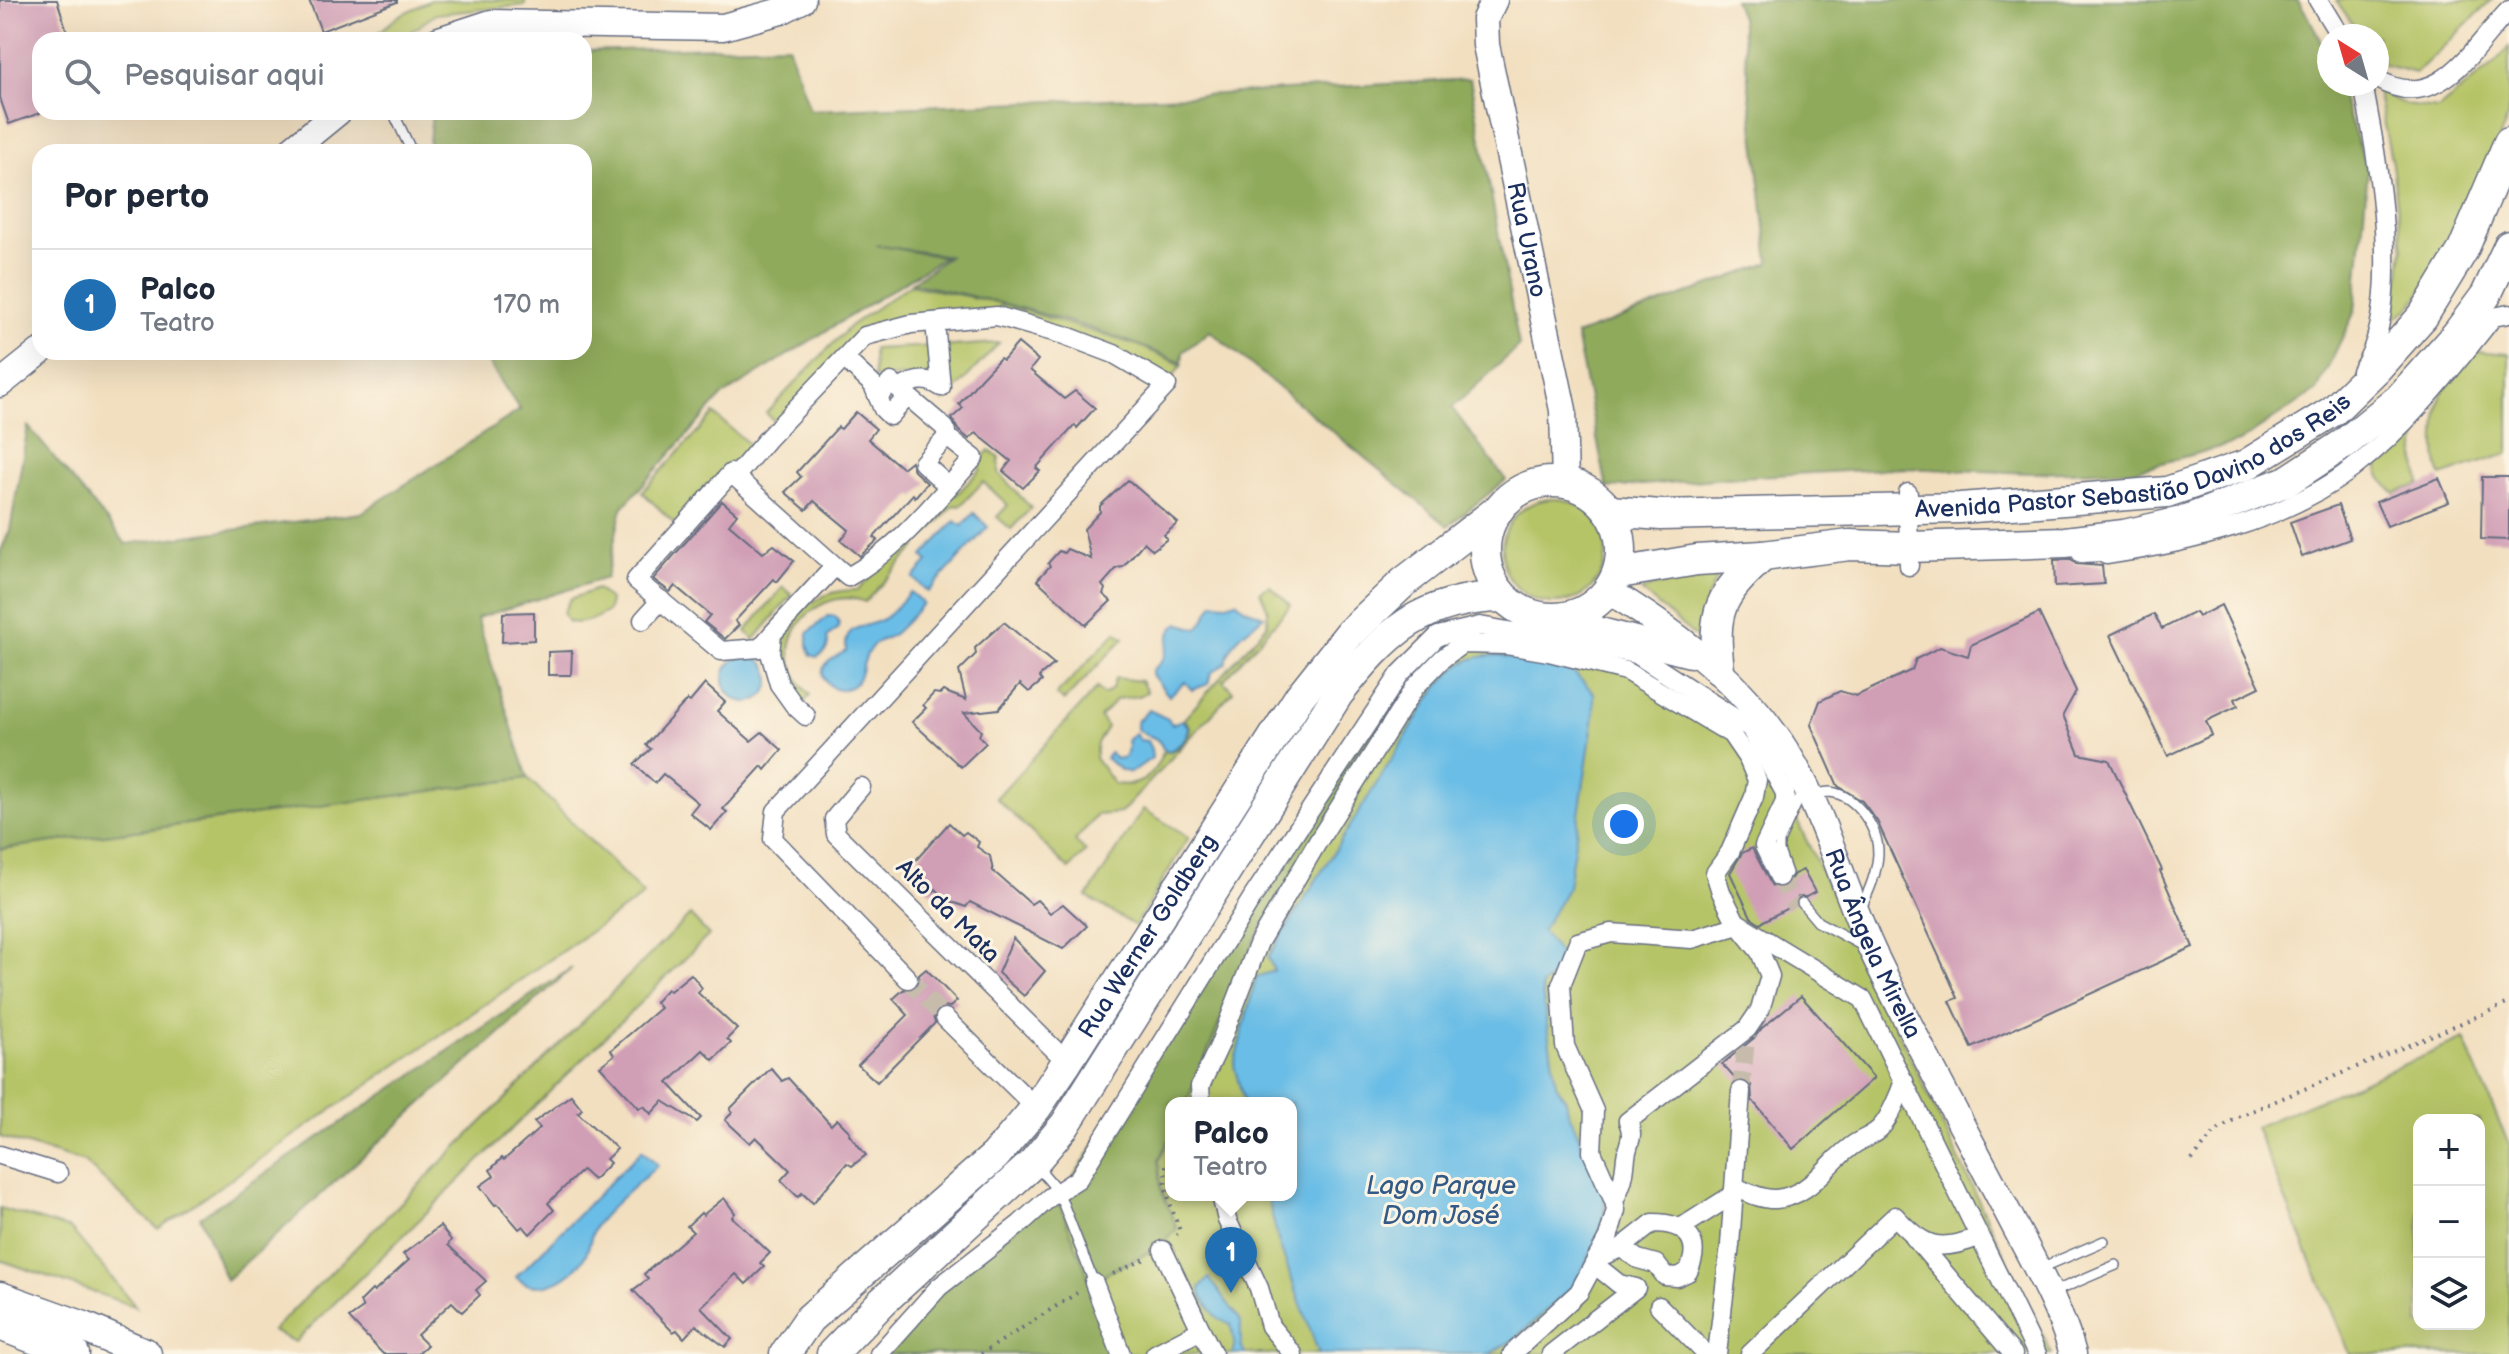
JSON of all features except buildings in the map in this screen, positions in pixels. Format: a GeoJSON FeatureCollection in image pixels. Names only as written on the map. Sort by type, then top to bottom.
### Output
{"type":"FeatureCollection","features":[{"type":"Feature","properties":{"kind":"main road","name":"Avenida Pastor Sebastião Davino dos Reis"},"geometry":{"type":"LineString","coordinates":[[1610,511],[1661,515],[2167,492],[2246,465],[2333,411],[2423,316],[2463,250],[2509,142]]}},
{"type":"Feature","properties":{"kind":"main road","name":"Avenida Pastor Sebastião Davino dos Reis"},"geometry":{"type":"LineString","coordinates":[[1614,582],[1697,560],[1763,556],[1850,545],[1909,557],[2124,535],[2182,522],[2287,481],[2345,443],[2399,399],[2457,334],[2486,295],[2509,246]]}},
{"type":"Feature","properties":{"kind":"main road"},"geometry":{"type":"LineString","coordinates":[[1565,482],[1591,492],[1610,511],[1620,531],[1623,552],[1614,582],[1594,606],[1575,616],[1554,619],[1535,617],[1517,609],[1503,597],[1490,577],[1484,554],[1487,530],[1499,509],[1512,495],[1528,486],[1565,482]]}},
{"type":"Feature","properties":{"kind":"main road","name":"Rua Werner Goldberg"},"geometry":{"type":"LineString","coordinates":[[785,1354],[809,1319],[976,1174],[1036,1108],[1300,696],[1350,633],[1404,582],[1499,509]]}},
{"type":"Feature","properties":{"kind":"main road"},"geometry":{"type":"LineString","coordinates":[[1710,663],[1723,599],[1736,581],[1763,556]]}},
{"type":"Feature","properties":{"kind":"main road","name":"Rua Werner Goldberg"},"geometry":{"type":"LineString","coordinates":[[832,1354],[883,1301],[1033,1163],[1065,1125],[1338,694],[1360,665],[1414,617],[1470,597],[1503,597]]}},
{"type":"Feature","properties":{"kind":"main road"},"geometry":{"type":"LineString","coordinates":[[0,1297],[84,1327],[146,1354]]}},
{"type":"Feature","properties":{"kind":"main road"},"geometry":{"type":"LineString","coordinates":[[0,1325],[74,1354]]}},
{"type":"Feature","properties":{"kind":"street"},"geometry":{"type":"LineString","coordinates":[[463,32],[491,23],[723,27],[781,11],[802,0]]}},
{"type":"Feature","properties":{"kind":"street","name":"Rua Urano"},"geometry":{"type":"LineString","coordinates":[[1494,0],[1485,19],[1486,45],[1563,410],[1565,482]]}},
{"type":"Feature","properties":{"kind":"street"},"geometry":{"type":"LineString","coordinates":[[2318,0],[2333,24]]}},
{"type":"Feature","properties":{"kind":"street"},"geometry":{"type":"LineString","coordinates":[[2389,84],[2401,89],[2422,90],[2445,80],[2509,10]]}},
{"type":"Feature","properties":{"kind":"street"},"geometry":{"type":"LineString","coordinates":[[2333,411],[2365,367],[2381,321],[2385,254],[2380,169],[2365,96]]}},
{"type":"Feature","properties":{"kind":"street"},"geometry":{"type":"LineString","coordinates":[[299,144],[328,120]]}},
{"type":"Feature","properties":{"kind":"street"},"geometry":{"type":"LineString","coordinates":[[2066,555],[2102,552],[2106,555],[2205,537],[2316,493],[2351,470],[2426,400],[2493,317],[2509,314]]}},
{"type":"Feature","properties":{"kind":"street"},"geometry":{"type":"LineString","coordinates":[[735,477],[865,336],[911,324],[997,316],[1064,335],[1114,354],[1167,385],[776,811],[773,839],[908,979]]}},
{"type":"Feature","properties":{"kind":"street"},"geometry":{"type":"LineString","coordinates":[[844,358],[873,385],[883,409],[890,416],[910,382],[923,379],[941,387],[935,322]]}},
{"type":"Feature","properties":{"kind":"street"},"geometry":{"type":"LineString","coordinates":[[0,384],[32,358]]}},
{"type":"Feature","properties":{"kind":"street"},"geometry":{"type":"LineString","coordinates":[[835,566],[760,648],[721,651],[636,580],[731,473],[848,577],[867,567],[907,534],[974,458],[947,437],[945,428],[904,393]]}},
{"type":"Feature","properties":{"kind":"street"},"geometry":{"type":"LineString","coordinates":[[947,437],[923,463],[948,486]]}},
{"type":"Feature","properties":{"kind":"street"},"geometry":{"type":"LineString","coordinates":[[1908,502],[1909,557]]}},
{"type":"Feature","properties":{"kind":"street","name":"Rua Ângela Mirella"},"geometry":{"type":"LineString","coordinates":[[1614,582],[1651,617],[1710,663],[1773,731],[1808,790],[1873,952],[2037,1269],[2075,1352]]}},
{"type":"Feature","properties":{"kind":"street"},"geometry":{"type":"LineString","coordinates":[[643,620],[661,600]]}},
{"type":"Feature","properties":{"kind":"street"},"geometry":{"type":"LineString","coordinates":[[1554,619],[1710,663]]}},
{"type":"Feature","properties":{"kind":"street"},"geometry":{"type":"LineString","coordinates":[[879,1354],[939,1287],[1058,1191],[1078,1179],[1254,895],[1400,674],[1438,636],[1480,626],[1636,654],[1750,728],[1785,793],[1785,802],[1764,846],[1783,875]]}},
{"type":"Feature","properties":{"kind":"street"},"geometry":{"type":"LineString","coordinates":[[772,634],[770,653],[779,684],[806,716]]}},
{"type":"Feature","properties":{"kind":"street"},"geometry":{"type":"LineString","coordinates":[[1201,1097],[1200,1086],[1219,1046],[1259,942],[1415,687],[1443,658],[1462,644],[1506,645],[1626,671],[1731,734],[1748,759],[1757,780],[1754,797],[1730,852],[1715,873],[1736,922],[1760,952],[1770,976],[1760,1010],[1747,1029],[1628,1121]]}},
{"type":"Feature","properties":{"kind":"street","name":"Alto da Mata"},"geometry":{"type":"LineString","coordinates":[[861,787],[834,819],[836,834],[1067,1062]]}},
{"type":"Feature","properties":{"kind":"street"},"geometry":{"type":"LineString","coordinates":[[1736,922],[1863,999],[2037,1354]]}},
{"type":"Feature","properties":{"kind":"street"},"geometry":{"type":"LineString","coordinates":[[1512,1354],[1579,1292],[1608,1238],[1616,1210],[1592,1152],[1594,1111],[1565,1046],[1561,985],[1578,942],[1611,933],[1692,939],[1732,927],[1736,922]]}},
{"type":"Feature","properties":{"kind":"street"},"geometry":{"type":"LineString","coordinates":[[945,1018],[1036,1108]]}},
{"type":"Feature","properties":{"kind":"street"},"geometry":{"type":"LineString","coordinates":[[1682,1227],[1734,1190],[1777,1199],[1809,1185],[1856,1143],[1871,1137],[1884,1125],[1904,1081]]}},
{"type":"Feature","properties":{"kind":"street"},"geometry":{"type":"LineString","coordinates":[[1717,1354],[1741,1091]]}},
{"type":"Feature","properties":{"kind":"street"},"geometry":{"type":"LineString","coordinates":[[1594,1111],[1628,1121]]}},
{"type":"Feature","properties":{"kind":"street"},"geometry":{"type":"LineString","coordinates":[[1614,1201],[1626,1174],[1626,1155],[1633,1136],[1628,1121]]}},
{"type":"Feature","properties":{"kind":"street"},"geometry":{"type":"LineString","coordinates":[[0,1155],[58,1173]]}},
{"type":"Feature","properties":{"kind":"street"},"geometry":{"type":"LineString","coordinates":[[1222,1201],[1227,1220],[1259,1288],[1270,1326],[1293,1354]]}},
{"type":"Feature","properties":{"kind":"street"},"geometry":{"type":"LineString","coordinates":[[1750,1354],[1895,1216],[2013,1354]]}},
{"type":"Feature","properties":{"kind":"street"},"geometry":{"type":"LineString","coordinates":[[1596,1261],[1621,1248],[1653,1223],[1669,1223],[1682,1227],[1690,1235],[1694,1259],[1688,1272],[1677,1277],[1665,1276]]}},
{"type":"Feature","properties":{"kind":"street"},"geometry":{"type":"LineString","coordinates":[[1912,1235],[1951,1248],[1978,1237]]}},
{"type":"Feature","properties":{"kind":"street"},"geometry":{"type":"LineString","coordinates":[[1621,1248],[1638,1259],[1656,1264],[1665,1276],[1667,1289],[1659,1306]]}},
{"type":"Feature","properties":{"kind":"street"},"geometry":{"type":"LineString","coordinates":[[1163,1250],[1213,1354]]}},
{"type":"Feature","properties":{"kind":"street"},"geometry":{"type":"LineString","coordinates":[[1596,1261],[1619,1284],[1636,1288],[1659,1306],[1706,1354]]}},
{"type":"Feature","properties":{"kind":"street"},"geometry":{"type":"LineString","coordinates":[[1094,1283],[1121,1354]]}},
{"type":"Feature","properties":{"kind":"street"},"geometry":{"type":"LineString","coordinates":[[1548,1354],[1636,1288]]}},
{"type":"Feature","properties":{"kind":"street"},"geometry":{"type":"LineString","coordinates":[[1548,1354],[1549,1322]]}},
{"type":"Feature","properties":{"kind":"street"},"geometry":{"type":"LineString","coordinates":[[1155,1354],[1201,1330]]}},
{"type":"Feature","properties":{"kind":"lane"},"geometry":{"type":"LineString","coordinates":[[397,120],[408,144]]}},
{"type":"Feature","properties":{"kind":"lane"},"geometry":{"type":"LineString","coordinates":[[1783,875],[1779,842],[1808,790],[1848,798],[1871,827],[1878,847],[1873,880],[1858,915]]}},
{"type":"Feature","properties":{"kind":"lane"},"geometry":{"type":"LineString","coordinates":[[1802,903],[1818,922],[1873,952]]}},
{"type":"Feature","properties":{"kind":"lane"},"geometry":{"type":"LineString","coordinates":[[1033,1163],[1058,1191],[1094,1283]]}},
{"type":"Feature","properties":{"kind":"lane"},"geometry":{"type":"LineString","coordinates":[[2037,1269],[2104,1241]]}},
{"type":"Feature","properties":{"kind":"lane"},"geometry":{"type":"LineString","coordinates":[[2048,1294],[2116,1265]]}},
{"type":"Feature","properties":{"kind":"path"},"geometry":{"type":"LineString","coordinates":[[2192,1160],[2216,1131],[2240,1116],[2509,1003]]}},
{"type":"Feature","properties":{"kind":"path"},"geometry":{"type":"LineString","coordinates":[[1165,1162],[1165,1189]]}},
{"type":"Feature","properties":{"kind":"path"},"geometry":{"type":"LineString","coordinates":[[981,1354],[1094,1283],[1163,1250],[1180,1231],[1169,1201]]}},
{"type":"Feature","properties":{"kind":"green space"},"geometry":{"type":"Polygon","coordinates":[[[431,0],[525,0],[525,5],[436,14],[410,32],[379,32],[400,15],[431,0]]]}},
{"type":"Feature","properties":{"kind":"green space"},"geometry":{"type":"Polygon","coordinates":[[[1734,0],[2298,0],[2317,34],[2317,96],[2341,96],[2368,170],[2355,311],[2317,390],[2239,442],[2136,470],[2033,473],[1902,468],[1607,488],[1576,335],[1769,263],[1741,18],[1734,0]]]}},
{"type":"Feature","properties":{"kind":"green space"},"geometry":{"type":"Polygon","coordinates":[[[2336,0],[2492,0],[2416,73],[2389,66],[2389,24],[2353,24],[2336,0]]]}},
{"type":"Feature","properties":{"kind":"green space"},"geometry":{"type":"Polygon","coordinates":[[[788,45],[810,110],[1187,96],[1470,79],[1519,346],[1452,408],[1506,480],[1448,526],[1210,331],[1183,352],[1182,363],[1116,337],[1049,316],[911,283],[949,256],[876,245],[944,257],[722,396],[622,508],[606,578],[477,618],[528,778],[0,849],[0,553],[10,530],[28,426],[126,544],[361,513],[520,410],[486,360],[592,360],[592,144],[429,144],[431,120],[592,120],[592,51],[788,45]]]}},
{"type":"Feature","properties":{"kind":"green space"},"geometry":{"type":"Polygon","coordinates":[[[2509,47],[2509,115],[2456,244],[2409,309],[2394,319],[2403,249],[2392,164],[2378,96],[2388,96],[2405,105],[2438,109],[2509,47]]]}},
{"type":"Feature","properties":{"kind":"green space"},"geometry":{"type":"Polygon","coordinates":[[[909,285],[1001,303],[996,313],[862,334],[777,424],[766,413],[850,326],[909,285]]]}},
{"type":"Feature","properties":{"kind":"green space"},"geometry":{"type":"Polygon","coordinates":[[[1003,304],[1140,346],[1182,365],[1167,384],[999,314],[1003,304]]]}},
{"type":"Feature","properties":{"kind":"green space"},"geometry":{"type":"Polygon","coordinates":[[[999,343],[944,402],[939,347],[999,343]]]}},
{"type":"Feature","properties":{"kind":"green space"},"geometry":{"type":"Polygon","coordinates":[[[935,346],[937,375],[874,378],[873,349],[935,346]]]}},
{"type":"Feature","properties":{"kind":"green space"},"geometry":{"type":"Polygon","coordinates":[[[2473,351],[2509,354],[2509,453],[2441,476],[2436,444],[2441,396],[2449,377],[2473,351]]]}},
{"type":"Feature","properties":{"kind":"green space"},"geometry":{"type":"Polygon","coordinates":[[[2421,410],[2415,450],[2420,484],[2395,493],[2383,481],[2378,458],[2390,437],[2421,410]]]}},
{"type":"Feature","properties":{"kind":"green space"},"geometry":{"type":"Polygon","coordinates":[[[714,414],[751,446],[678,527],[642,492],[714,414]]]}},
{"type":"Feature","properties":{"kind":"green space"},"geometry":{"type":"Polygon","coordinates":[[[989,450],[999,458],[999,473],[1031,508],[1011,529],[997,517],[1008,505],[983,482],[960,506],[954,505],[865,602],[842,598],[810,613],[795,632],[790,650],[794,671],[810,695],[804,703],[790,685],[783,666],[783,646],[789,628],[801,612],[816,600],[836,592],[858,590],[951,492],[956,495],[981,469],[976,464],[989,450]]]}},
{"type":"Feature","properties":{"kind":"green space"},"geometry":{"type":"Polygon","coordinates":[[[1554,499],[1574,503],[1591,514],[1602,531],[1606,551],[1602,571],[1591,588],[1574,599],[1554,603],[1534,599],[1517,588],[1506,571],[1502,551],[1506,531],[1517,514],[1534,503],[1554,499]]]}},
{"type":"Feature","properties":{"kind":"green space"},"geometry":{"type":"Polygon","coordinates":[[[1720,570],[1706,601],[1704,644],[1641,591],[1672,581],[1720,570]]]}},
{"type":"Feature","properties":{"kind":"green space"},"geometry":{"type":"Polygon","coordinates":[[[1270,586],[1291,605],[1223,681],[1233,691],[1121,813],[1097,815],[1075,841],[1086,851],[1069,869],[996,798],[1097,688],[1104,695],[1112,689],[1115,678],[1141,681],[1147,692],[1117,699],[1100,717],[1107,727],[1097,743],[1095,758],[1114,784],[1132,784],[1145,779],[1163,752],[1174,750],[1185,740],[1190,726],[1184,719],[1267,625],[1268,610],[1260,591],[1270,586]]]}},
{"type":"Feature","properties":{"kind":"green space"},"geometry":{"type":"Polygon","coordinates":[[[783,587],[792,595],[754,640],[746,631],[783,587]]]}},
{"type":"Feature","properties":{"kind":"green space"},"geometry":{"type":"Polygon","coordinates":[[[597,589],[610,601],[608,611],[589,621],[568,622],[563,613],[570,599],[597,589]]]}},
{"type":"Feature","properties":{"kind":"green space"},"geometry":{"type":"Polygon","coordinates":[[[1480,628],[1635,656],[1749,729],[1789,804],[2052,1354],[883,1354],[1079,1180],[1439,638],[1480,628]]]}},
{"type":"Feature","properties":{"kind":"green space"},"geometry":{"type":"Polygon","coordinates":[[[1116,632],[1124,638],[1064,701],[1056,695],[1116,632]]]}},
{"type":"Feature","properties":{"kind":"green space"},"geometry":{"type":"Polygon","coordinates":[[[1423,663],[1255,939],[1189,1097],[1165,1097],[1165,1148],[1159,1160],[1161,1188],[1177,1229],[1160,1247],[1095,1279],[1062,1194],[1400,683],[1423,663]]]}},
{"type":"Feature","properties":{"kind":"green space"},"geometry":{"type":"Polygon","coordinates":[[[528,778],[644,895],[158,1229],[84,1162],[0,1137],[0,849],[528,778]]]}},
{"type":"Feature","properties":{"kind":"green space"},"geometry":{"type":"Polygon","coordinates":[[[1143,809],[1189,837],[1135,926],[1087,897],[1143,809]]]}},
{"type":"Feature","properties":{"kind":"green space"},"geometry":{"type":"Polygon","coordinates":[[[690,915],[709,935],[295,1342],[272,1331],[690,915]]]}},
{"type":"Feature","properties":{"kind":"green space"},"geometry":{"type":"Polygon","coordinates":[[[572,968],[226,1280],[200,1217],[572,968]]]}},
{"type":"Feature","properties":{"kind":"green space"},"geometry":{"type":"Polygon","coordinates":[[[2464,1039],[2509,1145],[2509,1354],[2350,1354],[2255,1127],[2464,1039]]]}},
{"type":"Feature","properties":{"kind":"green space"},"geometry":{"type":"Polygon","coordinates":[[[1056,1195],[1119,1354],[883,1354],[940,1289],[1056,1195]]]}},
{"type":"Feature","properties":{"kind":"green space"},"geometry":{"type":"Polygon","coordinates":[[[0,1208],[71,1229],[136,1307],[0,1260],[0,1208]]]}},
{"type":"Feature","properties":{"kind":"water"},"geometry":{"type":"Polygon","coordinates":[[[974,513],[988,527],[928,592],[913,578],[928,562],[923,556],[955,521],[962,526],[974,513]]]}},
{"type":"Feature","properties":{"kind":"water"},"geometry":{"type":"Polygon","coordinates":[[[910,592],[923,603],[896,631],[870,648],[855,683],[842,689],[832,687],[825,680],[823,669],[846,651],[849,634],[858,627],[886,617],[910,592]]]}},
{"type":"Feature","properties":{"kind":"water"},"geometry":{"type":"Polygon","coordinates":[[[1236,601],[1264,616],[1235,642],[1226,663],[1211,673],[1208,684],[1192,690],[1185,682],[1169,696],[1152,671],[1165,656],[1174,627],[1179,623],[1197,629],[1214,603],[1236,601]]]}},
{"type":"Feature","properties":{"kind":"water"},"geometry":{"type":"Polygon","coordinates":[[[828,616],[835,616],[839,621],[838,628],[827,637],[825,652],[817,657],[811,655],[808,633],[828,616]]]}},
{"type":"Feature","properties":{"kind":"water","name":"Lago Parque Dom José"},"geometry":{"type":"Polygon","coordinates":[[[1499,655],[1572,671],[1594,693],[1594,716],[1568,887],[1542,931],[1569,965],[1541,986],[1556,1084],[1566,1100],[1605,1196],[1604,1216],[1596,1244],[1573,1287],[1513,1340],[1489,1354],[1319,1354],[1279,1244],[1268,1201],[1297,1201],[1297,1097],[1242,1097],[1234,1065],[1256,977],[1274,971],[1268,957],[1437,687],[1451,672],[1478,657],[1499,655]]]}},
{"type":"Feature","properties":{"kind":"water"},"geometry":{"type":"Polygon","coordinates":[[[747,656],[763,663],[770,679],[763,695],[747,702],[731,695],[724,679],[731,663],[747,656]]]}},
{"type":"Feature","properties":{"kind":"water"},"geometry":{"type":"Polygon","coordinates":[[[1149,710],[1172,724],[1182,720],[1189,727],[1182,742],[1169,751],[1163,749],[1155,738],[1137,729],[1137,721],[1149,710]]]}},
{"type":"Feature","properties":{"kind":"water"},"geometry":{"type":"Polygon","coordinates":[[[1135,734],[1140,740],[1147,741],[1152,758],[1130,773],[1119,769],[1106,758],[1110,753],[1116,759],[1125,757],[1127,740],[1135,734]]]}},
{"type":"Feature","properties":{"kind":"water"},"geometry":{"type":"Polygon","coordinates":[[[642,1150],[658,1165],[602,1217],[594,1228],[586,1254],[573,1271],[544,1285],[534,1286],[516,1277],[642,1150]]]}},
{"type":"Feature","properties":{"kind":"water"},"geometry":{"type":"Polygon","coordinates":[[[1209,1278],[1241,1321],[1241,1346],[1245,1354],[1232,1354],[1235,1347],[1231,1324],[1218,1319],[1200,1295],[1200,1287],[1209,1278]]]}},
{"type":"Feature","properties":{"kind":"tunnel"},"geometry":{"type":"LineString","coordinates":[[1779,877],[1796,907]]}},
{"type":"Feature","properties":{"kind":"tunnel"},"geometry":{"type":"LineString","coordinates":[[908,979],[945,1018]]}},
{"type":"Feature","properties":{"kind":"tunnel"},"geometry":{"type":"LineString","coordinates":[[1741,1091],[1747,1029]]}},
{"type":"Feature","properties":{"kind":"place","name":"Palco"},"geometry":{"type":"Point","coordinates":[1231,1293]}}]}
